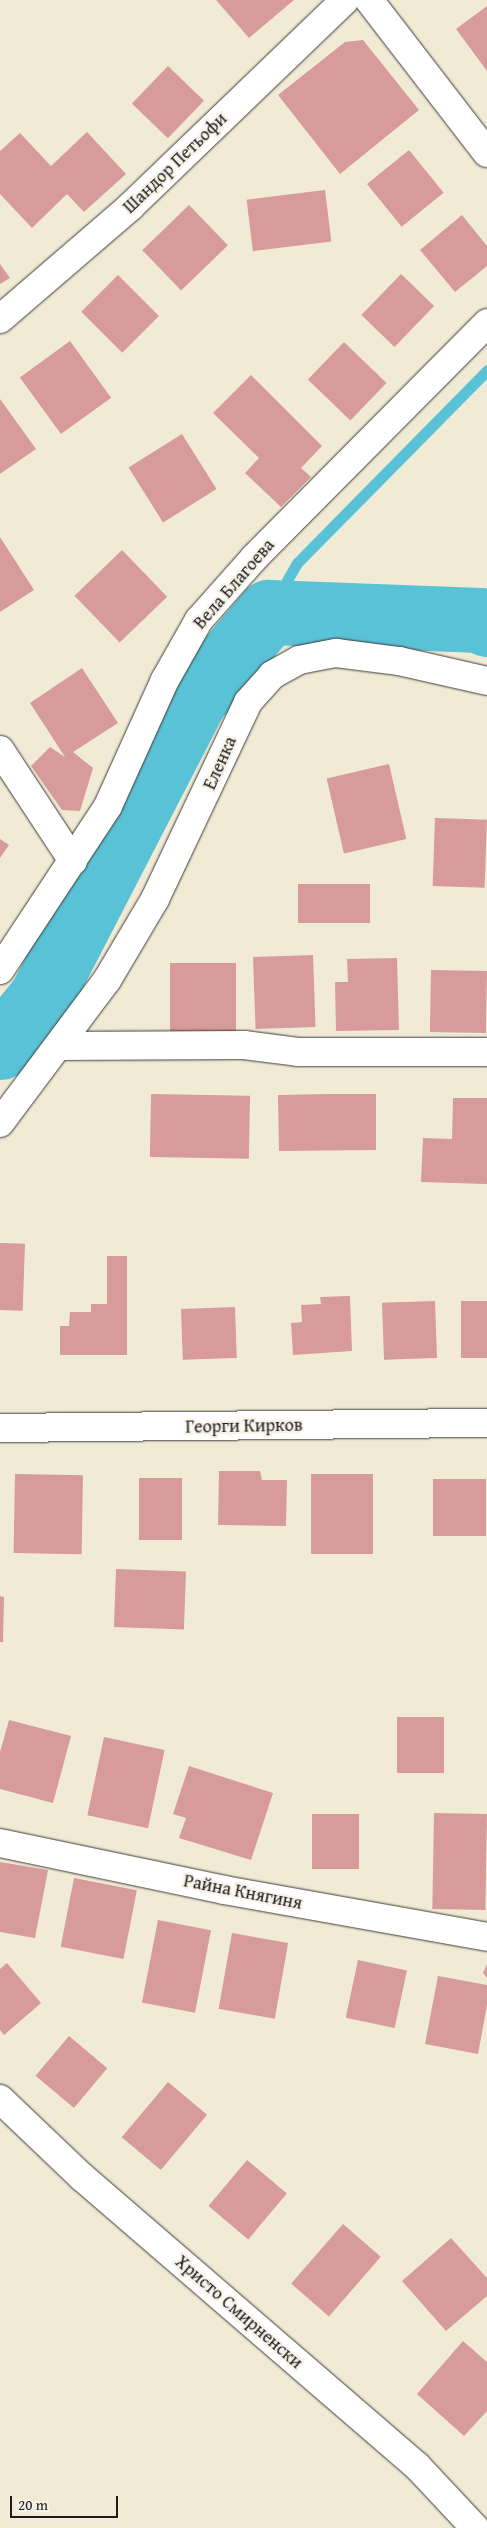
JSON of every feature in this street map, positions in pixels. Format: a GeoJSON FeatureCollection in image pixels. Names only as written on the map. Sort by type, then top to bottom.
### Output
{"type":"FeatureCollection","features":[{"type":"Feature","properties":{"kind":"street","name":"Шандор Петьофи"},"geometry":{"type":"LineString","coordinates":[[0,319],[130,207],[345,0]]}},
{"type":"Feature","properties":{"kind":"street"},"geometry":{"type":"LineString","coordinates":[[369,0],[487,153]]}},
{"type":"Feature","properties":{"kind":"street","name":"Вела Благоева"},"geometry":{"type":"LineString","coordinates":[[0,970],[108,806],[165,680],[200,620],[254,558],[487,323]]}},
{"type":"Feature","properties":{"kind":"street","name":"Еленка"},"geometry":{"type":"LineString","coordinates":[[0,1122],[107,980],[155,899],[248,702],[272,675],[299,660],[336,653],[399,661],[487,681]]}},
{"type":"Feature","properties":{"kind":"street"},"geometry":{"type":"LineString","coordinates":[[0,750],[73,861]]}},
{"type":"Feature","properties":{"kind":"street"},"geometry":{"type":"LineString","coordinates":[[59,1046],[244,1045],[298,1052],[487,1052]]}},
{"type":"Feature","properties":{"kind":"street","name":"Георги Кирков"},"geometry":{"type":"LineString","coordinates":[[0,1428],[487,1423]]}},
{"type":"Feature","properties":{"kind":"street","name":"Райна Княгиня"},"geometry":{"type":"LineString","coordinates":[[0,1843],[224,1890],[487,1937]]}},
{"type":"Feature","properties":{"kind":"street","name":"Христо Смирненски"},"geometry":{"type":"LineString","coordinates":[[0,2099],[82,2177],[417,2466],[475,2528]]}},
{"type":"Feature","properties":{"kind":"building"},"geometry":{"type":"Polygon","coordinates":[[[216,0],[294,0],[249,38],[216,0]]]}},
{"type":"Feature","properties":{"kind":"building"},"geometry":{"type":"Polygon","coordinates":[[[487,6],[487,71],[456,29],[487,6]]]}},
{"type":"Feature","properties":{"kind":"building"},"geometry":{"type":"Polygon","coordinates":[[[363,40],[419,110],[340,174],[278,95],[345,42],[363,40]]]}},
{"type":"Feature","properties":{"kind":"building"},"geometry":{"type":"Polygon","coordinates":[[[168,66],[204,101],[168,138],[132,103],[168,66]]]}},
{"type":"Feature","properties":{"kind":"building"},"geometry":{"type":"Polygon","coordinates":[[[87,132],[126,174],[84,212],[67,194],[32,228],[0,194],[0,151],[20,133],[51,166],[87,132]]]}},
{"type":"Feature","properties":{"kind":"building"},"geometry":{"type":"Polygon","coordinates":[[[409,150],[444,193],[402,227],[367,184],[409,150]]]}},
{"type":"Feature","properties":{"kind":"building"},"geometry":{"type":"Polygon","coordinates":[[[325,190],[331,242],[253,251],[247,200],[325,190]]]}},
{"type":"Feature","properties":{"kind":"building"},"geometry":{"type":"Polygon","coordinates":[[[189,205],[228,245],[181,290],[142,250],[189,205]]]}},
{"type":"Feature","properties":{"kind":"building"},"geometry":{"type":"Polygon","coordinates":[[[462,215],[487,246],[487,266],[455,292],[420,250],[462,215]]]}},
{"type":"Feature","properties":{"kind":"building"},"geometry":{"type":"Polygon","coordinates":[[[0,264],[10,278],[0,284],[0,264]]]}},
{"type":"Feature","properties":{"kind":"building"},"geometry":{"type":"Polygon","coordinates":[[[401,274],[434,306],[394,347],[361,315],[401,274]]]}},
{"type":"Feature","properties":{"kind":"building"},"geometry":{"type":"Polygon","coordinates":[[[118,275],[159,316],[122,353],[81,312],[118,275]]]}},
{"type":"Feature","properties":{"kind":"building"},"geometry":{"type":"Polygon","coordinates":[[[70,341],[111,398],[61,434],[20,377],[70,341]]]}},
{"type":"Feature","properties":{"kind":"building"},"geometry":{"type":"Polygon","coordinates":[[[344,342],[386,383],[350,420],[308,379],[344,342]]]}},
{"type":"Feature","properties":{"kind":"building"},"geometry":{"type":"Polygon","coordinates":[[[251,375],[322,446],[301,468],[311,477],[281,507],[245,473],[259,458],[213,413],[251,375]]]}},
{"type":"Feature","properties":{"kind":"building"},"geometry":{"type":"Polygon","coordinates":[[[0,399],[36,449],[0,474],[0,399]]]}},
{"type":"Feature","properties":{"kind":"building"},"geometry":{"type":"Polygon","coordinates":[[[182,434],[216,489],[163,523],[129,467],[182,434]]]}},
{"type":"Feature","properties":{"kind":"building"},"geometry":{"type":"Polygon","coordinates":[[[0,537],[34,590],[0,612],[0,537]]]}},
{"type":"Feature","properties":{"kind":"building"},"geometry":{"type":"Polygon","coordinates":[[[122,550],[167,597],[120,643],[75,596],[122,550]]]}},
{"type":"Feature","properties":{"kind":"building"},"geometry":{"type":"Polygon","coordinates":[[[82,668],[118,723],[73,752],[93,768],[80,811],[62,810],[31,766],[50,747],[65,757],[30,703],[82,668]]]}},
{"type":"Feature","properties":{"kind":"building"},"geometry":{"type":"Polygon","coordinates":[[[389,764],[406,839],[344,853],[327,778],[389,764]]]}},
{"type":"Feature","properties":{"kind":"building"},"geometry":{"type":"Polygon","coordinates":[[[435,818],[487,820],[485,888],[433,886],[435,818]]]}},
{"type":"Feature","properties":{"kind":"building"},"geometry":{"type":"Polygon","coordinates":[[[0,839],[9,845],[0,858],[0,839]]]}},
{"type":"Feature","properties":{"kind":"building"},"geometry":{"type":"Polygon","coordinates":[[[298,884],[370,884],[370,923],[298,923],[298,884]]]}},
{"type":"Feature","properties":{"kind":"building"},"geometry":{"type":"Polygon","coordinates":[[[313,955],[316,1027],[256,1029],[253,957],[313,955]]]}},
{"type":"Feature","properties":{"kind":"building"},"geometry":{"type":"Polygon","coordinates":[[[397,958],[399,1030],[336,1031],[335,982],[348,982],[347,959],[397,958]]]}},
{"type":"Feature","properties":{"kind":"building"},"geometry":{"type":"Polygon","coordinates":[[[170,963],[236,963],[236,1037],[170,1037],[170,963]]]}},
{"type":"Feature","properties":{"kind":"building"},"geometry":{"type":"Polygon","coordinates":[[[431,970],[487,971],[486,1033],[430,1032],[431,970]]]}},
{"type":"Feature","properties":{"kind":"building"},"geometry":{"type":"Polygon","coordinates":[[[151,1094],[250,1096],[249,1159],[150,1157],[151,1094]]]}},
{"type":"Feature","properties":{"kind":"building"},"geometry":{"type":"Polygon","coordinates":[[[376,1094],[376,1150],[279,1151],[278,1095],[376,1094]]]}},
{"type":"Feature","properties":{"kind":"building"},"geometry":{"type":"Polygon","coordinates":[[[453,1098],[487,1098],[487,1184],[421,1182],[423,1138],[452,1139],[453,1098]]]}},
{"type":"Feature","properties":{"kind":"building"},"geometry":{"type":"Polygon","coordinates":[[[0,1243],[25,1244],[23,1311],[0,1310],[0,1243]]]}},
{"type":"Feature","properties":{"kind":"building"},"geometry":{"type":"Polygon","coordinates":[[[107,1256],[127,1256],[127,1355],[60,1355],[60,1326],[69,1326],[70,1312],[91,1312],[91,1304],[107,1304],[107,1256]]]}},
{"type":"Feature","properties":{"kind":"building"},"geometry":{"type":"Polygon","coordinates":[[[350,1296],[352,1351],[293,1355],[291,1323],[302,1322],[301,1305],[321,1304],[320,1297],[350,1296]]]}},
{"type":"Feature","properties":{"kind":"building"},"geometry":{"type":"Polygon","coordinates":[[[435,1301],[437,1358],[384,1360],[382,1303],[435,1301]]]}},
{"type":"Feature","properties":{"kind":"building"},"geometry":{"type":"Polygon","coordinates":[[[461,1301],[487,1301],[487,1358],[461,1358],[461,1301]]]}},
{"type":"Feature","properties":{"kind":"building"},"geometry":{"type":"Polygon","coordinates":[[[235,1307],[237,1358],[183,1360],[181,1309],[235,1307]]]}},
{"type":"Feature","properties":{"kind":"building"},"geometry":{"type":"Polygon","coordinates":[[[219,1471],[260,1471],[262,1480],[287,1480],[286,1526],[218,1525],[219,1471]]]}},
{"type":"Feature","properties":{"kind":"building"},"geometry":{"type":"Polygon","coordinates":[[[15,1474],[83,1475],[82,1554],[14,1553],[15,1474]]]}},
{"type":"Feature","properties":{"kind":"building"},"geometry":{"type":"Polygon","coordinates":[[[311,1474],[373,1474],[373,1554],[311,1554],[311,1474]]]}},
{"type":"Feature","properties":{"kind":"building"},"geometry":{"type":"Polygon","coordinates":[[[139,1478],[182,1478],[182,1540],[139,1540],[139,1478]]]}},
{"type":"Feature","properties":{"kind":"building"},"geometry":{"type":"Polygon","coordinates":[[[433,1479],[486,1479],[486,1536],[433,1536],[433,1479]]]}},
{"type":"Feature","properties":{"kind":"building"},"geometry":{"type":"Polygon","coordinates":[[[116,1569],[186,1571],[184,1629],[114,1627],[116,1569]]]}},
{"type":"Feature","properties":{"kind":"building"},"geometry":{"type":"Polygon","coordinates":[[[0,1596],[4,1597],[3,1642],[0,1642],[0,1596]]]}},
{"type":"Feature","properties":{"kind":"building"},"geometry":{"type":"Polygon","coordinates":[[[397,1717],[444,1717],[444,1773],[397,1773],[397,1717]]]}},
{"type":"Feature","properties":{"kind":"building"},"geometry":{"type":"Polygon","coordinates":[[[9,1720],[71,1736],[53,1803],[0,1789],[0,1752],[9,1720]]]}},
{"type":"Feature","properties":{"kind":"building"},"geometry":{"type":"Polygon","coordinates":[[[104,1737],[165,1750],[148,1828],[87,1815],[104,1737]]]}},
{"type":"Feature","properties":{"kind":"building"},"geometry":{"type":"Polygon","coordinates":[[[189,1766],[273,1793],[251,1860],[179,1838],[186,1818],[173,1814],[189,1766]]]}},
{"type":"Feature","properties":{"kind":"building"},"geometry":{"type":"Polygon","coordinates":[[[434,1813],[487,1814],[485,1910],[432,1909],[434,1813]]]}},
{"type":"Feature","properties":{"kind":"building"},"geometry":{"type":"Polygon","coordinates":[[[312,1814],[359,1814],[359,1869],[312,1869],[312,1814]]]}},
{"type":"Feature","properties":{"kind":"building"},"geometry":{"type":"Polygon","coordinates":[[[0,1862],[48,1870],[35,1938],[0,1932],[0,1862]]]}},
{"type":"Feature","properties":{"kind":"building"},"geometry":{"type":"Polygon","coordinates":[[[74,1878],[137,1890],[123,1959],[61,1947],[74,1878]]]}},
{"type":"Feature","properties":{"kind":"building"},"geometry":{"type":"Polygon","coordinates":[[[158,1920],[211,1930],[195,2013],[142,2002],[158,1920]]]}},
{"type":"Feature","properties":{"kind":"building"},"geometry":{"type":"Polygon","coordinates":[[[232,1933],[288,1943],[275,2019],[219,2009],[232,1933]]]}},
{"type":"Feature","properties":{"kind":"building"},"geometry":{"type":"Polygon","coordinates":[[[358,1960],[407,1970],[395,2028],[346,2018],[358,1960]]]}},
{"type":"Feature","properties":{"kind":"building"},"geometry":{"type":"Polygon","coordinates":[[[7,1963],[41,2003],[4,2035],[0,2030],[0,1969],[7,1963]]]}},
{"type":"Feature","properties":{"kind":"building"},"geometry":{"type":"Polygon","coordinates":[[[487,1964],[487,1978],[483,1973],[487,1964]]]}},
{"type":"Feature","properties":{"kind":"building"},"geometry":{"type":"Polygon","coordinates":[[[438,1976],[487,1985],[487,2005],[478,2054],[425,2044],[438,1976]]]}},
{"type":"Feature","properties":{"kind":"building"},"geometry":{"type":"Polygon","coordinates":[[[69,2036],[107,2068],[74,2108],[36,2076],[69,2036]]]}},
{"type":"Feature","properties":{"kind":"building"},"geometry":{"type":"Polygon","coordinates":[[[168,2082],[207,2115],[161,2170],[122,2137],[168,2082]]]}},
{"type":"Feature","properties":{"kind":"building"},"geometry":{"type":"Polygon","coordinates":[[[247,2160],[287,2193],[248,2239],[208,2206],[247,2160]]]}},
{"type":"Feature","properties":{"kind":"building"},"geometry":{"type":"Polygon","coordinates":[[[343,2224],[381,2257],[329,2316],[291,2284],[343,2224]]]}},
{"type":"Feature","properties":{"kind":"building"},"geometry":{"type":"Polygon","coordinates":[[[451,2238],[487,2278],[487,2296],[446,2331],[402,2281],[451,2238]]]}},
{"type":"Feature","properties":{"kind":"building"},"geometry":{"type":"Polygon","coordinates":[[[463,2341],[487,2362],[487,2411],[464,2436],[417,2394],[463,2341]]]}},
{"type":"Feature","properties":{"kind":"waterway"},"geometry":{"type":"LineString","coordinates":[[269,612],[297,563],[487,370]]}},
{"type":"Feature","properties":{"kind":"waterway"},"geometry":{"type":"LineString","coordinates":[[0,1047],[41,997],[194,700],[269,612],[480,620],[487,624]]}}]}
